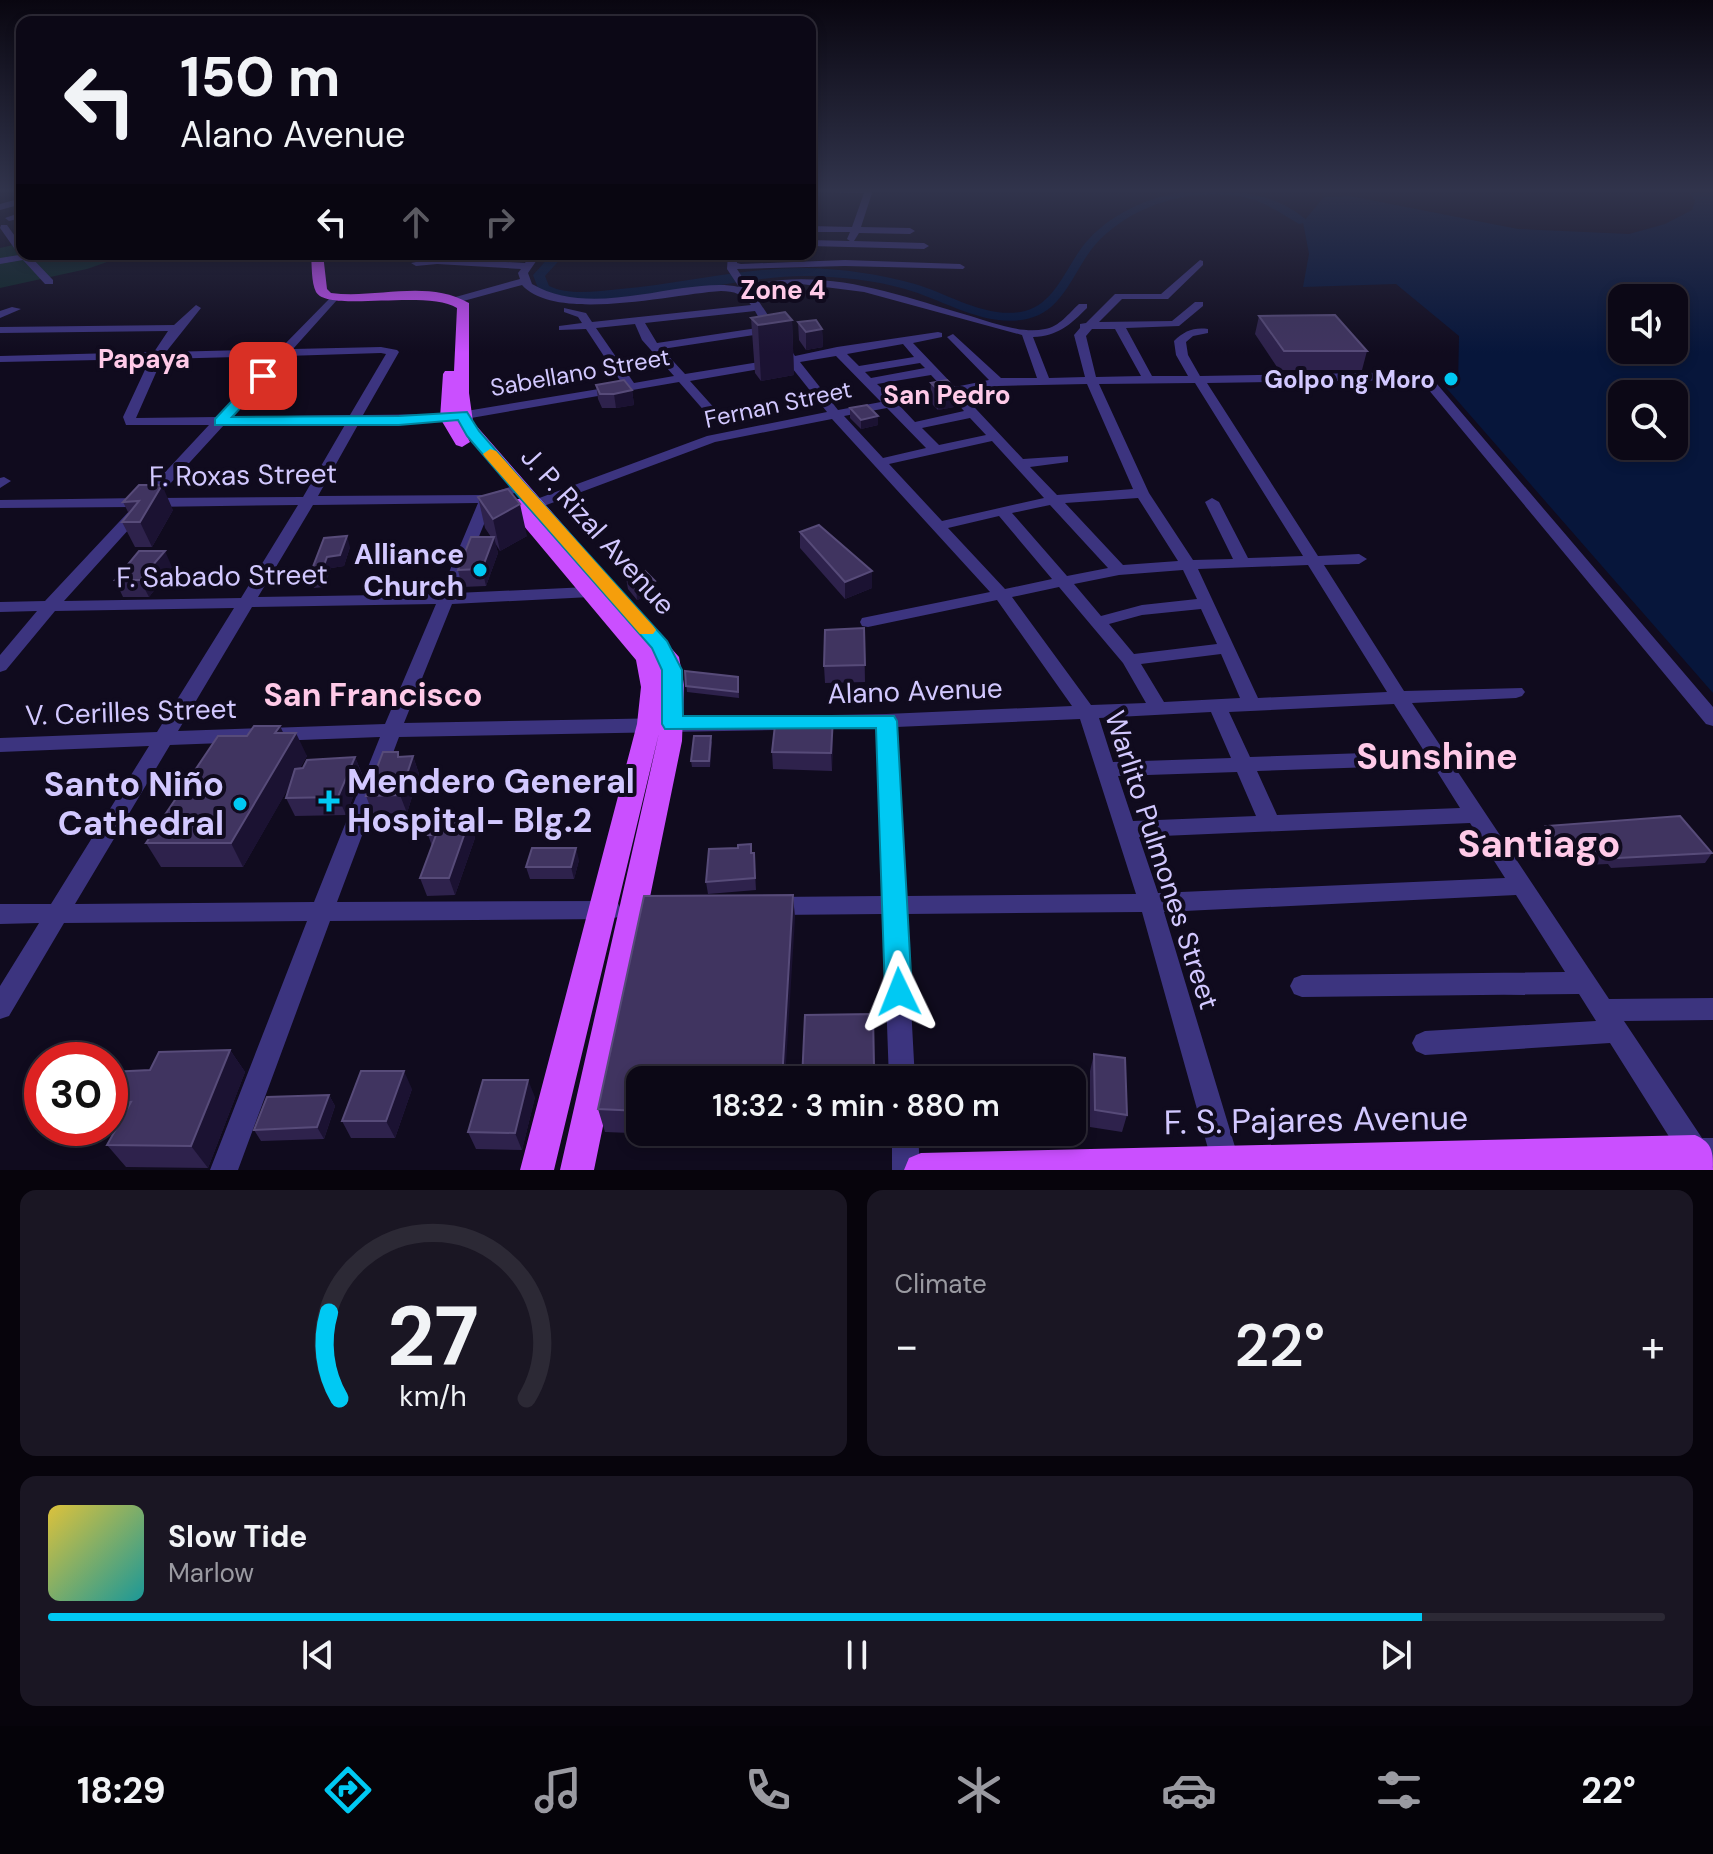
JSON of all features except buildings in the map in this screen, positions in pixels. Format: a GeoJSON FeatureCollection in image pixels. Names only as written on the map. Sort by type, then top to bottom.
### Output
{"type":"FeatureCollection","features":[{"type":"Feature","properties":{"kind":"main road"},"geometry":{"type":"LineString","coordinates":[[318,279],[456,300],[466,311],[459,342]]}},
{"type":"Feature","properties":{"kind":"main road"},"geometry":{"type":"LineString","coordinates":[[318,279],[440,301],[455,312],[461,393],[455,416]]}},
{"type":"Feature","properties":{"kind":"main road","name":"J. P. Rizal Avenue"},"geometry":{"type":"LineString","coordinates":[[455,416],[472,433],[513,499],[668,657],[673,685],[603,910],[537,1170]]}},
{"type":"Feature","properties":{"kind":"main road","name":"J. P. Rizal Avenue"},"geometry":{"type":"LineString","coordinates":[[577,1170],[642,909],[661,724]]}},
{"type":"Feature","properties":{"kind":"main road","name":"F. S. Pajares Avenue"},"geometry":{"type":"LineString","coordinates":[[921,1170],[1705,1158]]}},
{"type":"Feature","properties":{"kind":"street"},"geometry":{"type":"LineString","coordinates":[[845,263],[851,245]]}},
{"type":"Feature","properties":{"kind":"street"},"geometry":{"type":"LineString","coordinates":[[873,245],[924,246]]}},
{"type":"Feature","properties":{"kind":"street"},"geometry":{"type":"LineString","coordinates":[[32,260],[49,282]]}},
{"type":"Feature","properties":{"kind":"street"},"geometry":{"type":"LineString","coordinates":[[532,260],[523,273],[525,281],[538,293],[563,300],[730,287],[747,294]]}},
{"type":"Feature","properties":{"kind":"street"},"geometry":{"type":"LineString","coordinates":[[416,263],[441,261],[527,266]]}},
{"type":"Feature","properties":{"kind":"street"},"geometry":{"type":"LineString","coordinates":[[732,262],[745,267],[845,263],[960,267]]}},
{"type":"Feature","properties":{"kind":"street","name":"Warlito Pulmones Street"},"geometry":{"type":"LineString","coordinates":[[732,262],[747,294],[790,357],[835,414],[1001,594],[1088,714],[1150,903],[1227,1166]]}},
{"type":"Feature","properties":{"kind":"street"},"geometry":{"type":"LineString","coordinates":[[1200,263],[1164,297],[1119,296],[1082,332],[1079,341],[1091,379],[1142,493],[1188,565],[1252,704]]}},
{"type":"Feature","properties":{"kind":"street"},"geometry":{"type":"LineString","coordinates":[[0,666],[50,606],[285,353],[318,279]]}},
{"type":"Feature","properties":{"kind":"street"},"geometry":{"type":"LineString","coordinates":[[456,300],[525,281]]}},
{"type":"Feature","properties":{"kind":"street"},"geometry":{"type":"LineString","coordinates":[[563,328],[639,321],[782,283],[844,285],[1026,332],[1048,333],[1063,325],[1083,306]]}},
{"type":"Feature","properties":{"kind":"street"},"geometry":{"type":"LineString","coordinates":[[1063,325],[1175,324],[1199,304]]}},
{"type":"Feature","properties":{"kind":"street"},"geometry":{"type":"LineString","coordinates":[[155,356],[196,308]]}},
{"type":"Feature","properties":{"kind":"street"},"geometry":{"type":"LineString","coordinates":[[0,315],[16,309]]}},
{"type":"Feature","properties":{"kind":"street"},"geometry":{"type":"LineString","coordinates":[[568,310],[582,315],[591,326],[630,386]]}},
{"type":"Feature","properties":{"kind":"street"},"geometry":{"type":"LineString","coordinates":[[639,321],[653,347],[711,411]]}},
{"type":"Feature","properties":{"kind":"street"},"geometry":{"type":"LineString","coordinates":[[1118,324],[1148,379]]}},
{"type":"Feature","properties":{"kind":"street"},"geometry":{"type":"LineString","coordinates":[[0,330],[176,328]]}},
{"type":"Feature","properties":{"kind":"street"},"geometry":{"type":"LineString","coordinates":[[653,347],[770,329]]}},
{"type":"Feature","properties":{"kind":"street"},"geometry":{"type":"LineString","coordinates":[[1204,331],[1190,333],[1180,341],[1182,355],[1584,983],[1705,1158]]}},
{"type":"Feature","properties":{"kind":"street"},"geometry":{"type":"LineString","coordinates":[[1026,332],[1044,380]]}},
{"type":"Feature","properties":{"kind":"street","name":"Sabellano Street"},"geometry":{"type":"LineString","coordinates":[[155,356],[129,417],[131,422],[355,421],[455,416],[790,357],[938,335]]}},
{"type":"Feature","properties":{"kind":"street"},"geometry":{"type":"LineString","coordinates":[[953,337],[998,382]]}},
{"type":"Feature","properties":{"kind":"street"},"geometry":{"type":"LineString","coordinates":[[904,339],[970,414],[1119,570]]}},
{"type":"Feature","properties":{"kind":"street"},"geometry":{"type":"LineString","coordinates":[[837,350],[935,449]]}},
{"type":"Feature","properties":{"kind":"street"},"geometry":{"type":"LineString","coordinates":[[0,359],[393,352],[309,499],[0,1008]]}},
{"type":"Feature","properties":{"kind":"street"},"geometry":{"type":"LineString","coordinates":[[856,370],[921,359]]}},
{"type":"Feature","properties":{"kind":"street"},"geometry":{"type":"LineString","coordinates":[[867,382],[931,371]]}},
{"type":"Feature","properties":{"kind":"street","name":"Fernan Street"},"geometry":{"type":"LineString","coordinates":[[513,499],[712,439],[998,382],[1408,375],[1427,380],[1713,719]]}},
{"type":"Feature","properties":{"kind":"street"},"geometry":{"type":"LineString","coordinates":[[913,426],[970,414]]}},
{"type":"Feature","properties":{"kind":"street"},"geometry":{"type":"LineString","coordinates":[[881,462],[993,437]]}},
{"type":"Feature","properties":{"kind":"street"},"geometry":{"type":"LineString","coordinates":[[1018,464],[1063,459]]}},
{"type":"Feature","properties":{"kind":"street"},"geometry":{"type":"LineString","coordinates":[[938,526],[1052,500],[1142,493]]}},
{"type":"Feature","properties":{"kind":"street"},"geometry":{"type":"LineString","coordinates":[[224,1170],[444,599],[513,499]]}},
{"type":"Feature","properties":{"kind":"street","name":"F. Roxas Street"},"geometry":{"type":"LineString","coordinates":[[0,504],[513,499]]}},
{"type":"Feature","properties":{"kind":"street"},"geometry":{"type":"LineString","coordinates":[[1212,502],[1243,563]]}},
{"type":"Feature","properties":{"kind":"street"},"geometry":{"type":"LineString","coordinates":[[1002,511],[1130,660],[1158,708]]}},
{"type":"Feature","properties":{"kind":"street"},"geometry":{"type":"LineString","coordinates":[[868,622],[1119,570],[1359,559]]}},
{"type":"Feature","properties":{"kind":"street","name":"F. Sabado Street"},"geometry":{"type":"LineString","coordinates":[[0,607],[444,599],[599,588]]}},
{"type":"Feature","properties":{"kind":"street"},"geometry":{"type":"LineString","coordinates":[[1097,622],[1142,610],[1207,603]]}},
{"type":"Feature","properties":{"kind":"street"},"geometry":{"type":"LineString","coordinates":[[1130,660],[1227,648]]}},
{"type":"Feature","properties":{"kind":"street","name":"Alano Avenue"},"geometry":{"type":"LineString","coordinates":[[661,724],[1088,714],[1516,692]]}},
{"type":"Feature","properties":{"kind":"street"},"geometry":{"type":"LineString","coordinates":[[1217,705],[1270,823]]}},
{"type":"Feature","properties":{"kind":"street"},"geometry":{"type":"LineString","coordinates":[[886,721],[901,1066]]}},
{"type":"Feature","properties":{"kind":"street","name":"V. Cerilles Street"},"geometry":{"type":"LineString","coordinates":[[0,745],[391,730],[661,724]]}},
{"type":"Feature","properties":{"kind":"street"},"geometry":{"type":"LineString","coordinates":[[1106,769],[1441,758]]}},
{"type":"Feature","properties":{"kind":"street"},"geometry":{"type":"LineString","coordinates":[[1126,829],[1478,815]]}},
{"type":"Feature","properties":{"kind":"street"},"geometry":{"type":"LineString","coordinates":[[757,907],[1150,903],[1523,886]]}},
{"type":"Feature","properties":{"kind":"street"},"geometry":{"type":"LineString","coordinates":[[0,914],[642,909]]}},
{"type":"Feature","properties":{"kind":"street"},"geometry":{"type":"LineString","coordinates":[[1302,986],[1584,983]]}},
{"type":"Feature","properties":{"kind":"street"},"geometry":{"type":"LineString","coordinates":[[1425,1043],[1713,1009]]}},
{"type":"Feature","properties":{"kind":"street"},"geometry":{"type":"LineString","coordinates":[[905,1146],[906,1170]]}},
{"type":"Feature","properties":{"kind":"green space"},"geometry":{"type":"Polygon","coordinates":[[[16,245],[16,260],[113,260],[87,269],[0,288],[0,248],[16,245]]]}},
{"type":"Feature","properties":{"kind":"water"},"geometry":{"type":"Polygon","coordinates":[[[1307,245],[1713,245],[1713,693],[1442,383],[1458,385],[1459,336],[1396,284],[1303,287],[1309,254],[1307,245]]]}},
{"type":"Feature","properties":{"kind":"waterway"},"geometry":{"type":"LineString","coordinates":[[553,260],[539,275],[543,288],[567,295],[649,290],[775,273],[824,273],[895,283],[982,312],[1012,316],[1036,312],[1052,300],[1090,245]]}},
{"type":"Feature","properties":{"kind":"slow traffic"},"geometry":{"type":"LineString","coordinates":[[490,454],[646,630]]}},
{"type":"Feature","properties":{"kind":"place","name":"Golpo ng Moro"},"geometry":{"type":"Point","coordinates":[1451,379]}},
{"type":"Feature","properties":{"kind":"place","name":"Alliance Church"},"geometry":{"type":"Point","coordinates":[480,570]}},
{"type":"Feature","properties":{"kind":"place","name":"Mendero General Hospital- Blg.2"},"geometry":{"type":"Point","coordinates":[329,801]}},
{"type":"Feature","properties":{"kind":"place","name":"Santo Niño Cathedral"},"geometry":{"type":"Point","coordinates":[240,804]}},
{"type":"Feature","properties":{"kind":"district","name":"Zone 4"},"geometry":{"type":"Point","coordinates":[783,290]}},
{"type":"Feature","properties":{"kind":"district","name":"Papaya"},"geometry":{"type":"Point","coordinates":[144,359]}},
{"type":"Feature","properties":{"kind":"district","name":"San Pedro"},"geometry":{"type":"Point","coordinates":[947,395]}},
{"type":"Feature","properties":{"kind":"district","name":"San Francisco"},"geometry":{"type":"Point","coordinates":[373,695]}},
{"type":"Feature","properties":{"kind":"district","name":"Sunshine"},"geometry":{"type":"Point","coordinates":[1437,756]}},
{"type":"Feature","properties":{"kind":"district","name":"Santiago"},"geometry":{"type":"Point","coordinates":[1539,844]}},
{"type":"Feature","properties":{"kind":"route"},"geometry":{"type":"LineString","coordinates":[[263,376],[220,422],[435,419],[462,415],[472,433],[668,657],[672,670],[673,724],[886,721],[899,992]]}}]}
